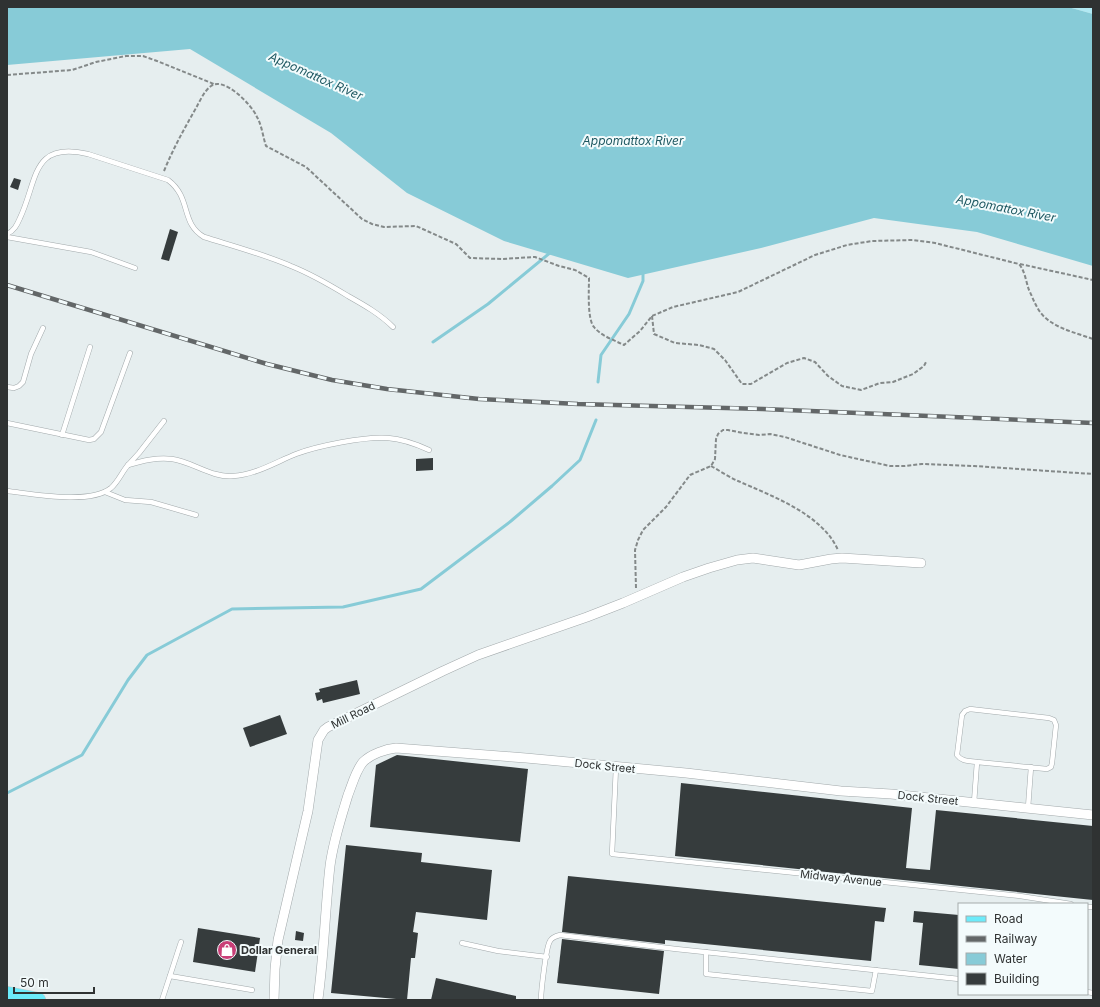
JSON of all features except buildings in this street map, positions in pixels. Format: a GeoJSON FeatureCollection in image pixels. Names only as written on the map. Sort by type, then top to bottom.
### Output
{"type":"FeatureCollection","features":[{"type":"Feature","properties":{"kind":"main road"},"geometry":{"type":"LineString","coordinates":[[7,994],[38,1000]]}},
{"type":"Feature","properties":{"kind":"street","name":"Mill Road"},"geometry":{"type":"LineString","coordinates":[[274,1000],[278,940],[308,811],[318,740],[324,730],[478,655],[587,617],[683,577],[738,560],[753,558],[799,564],[831,558],[842,558],[921,563]]}},
{"type":"Feature","properties":{"kind":"street","name":"Dock Street"},"geometry":{"type":"LineString","coordinates":[[319,1000],[330,866],[341,816],[350,788],[364,760],[387,749],[396,748],[526,758],[686,773],[841,791],[892,794],[1093,815]]}},
{"type":"Feature","properties":{"kind":"street"},"geometry":{"type":"LineString","coordinates":[[308,1000],[319,1000]]}},
{"type":"Feature","properties":{"kind":"lane"},"geometry":{"type":"LineString","coordinates":[[7,236],[16,227],[23,212],[37,169],[42,162],[54,153],[76,151],[168,180],[175,185],[180,192],[190,223],[198,234],[292,266],[323,281],[384,317],[393,327]]}},
{"type":"Feature","properties":{"kind":"lane"},"geometry":{"type":"LineString","coordinates":[[7,236],[91,252],[134,268]]}},
{"type":"Feature","properties":{"kind":"lane"},"geometry":{"type":"LineString","coordinates":[[7,387],[14,388],[23,382],[31,354],[43,328]]}},
{"type":"Feature","properties":{"kind":"lane"},"geometry":{"type":"LineString","coordinates":[[62,435],[90,346]]}},
{"type":"Feature","properties":{"kind":"lane"},"geometry":{"type":"LineString","coordinates":[[7,423],[89,440],[94,439],[99,435],[130,353]]}},
{"type":"Feature","properties":{"kind":"lane"},"geometry":{"type":"LineString","coordinates":[[7,491],[54,497],[92,496],[105,492],[112,487],[164,421]]}},
{"type":"Feature","properties":{"kind":"lane"},"geometry":{"type":"LineString","coordinates":[[128,465],[146,460],[173,459],[223,476],[232,476],[246,474],[298,453],[315,448],[357,441],[388,438],[402,440],[429,450]]}},
{"type":"Feature","properties":{"kind":"lane"},"geometry":{"type":"LineString","coordinates":[[105,492],[125,500],[151,502],[196,515]]}},
{"type":"Feature","properties":{"kind":"lane"},"geometry":{"type":"LineString","coordinates":[[970,709],[1049,718],[1054,720],[1056,725],[1051,767],[1047,769],[977,762],[965,761],[960,759],[957,755],[962,715],[965,711],[970,709]]}},
{"type":"Feature","properties":{"kind":"lane"},"geometry":{"type":"LineString","coordinates":[[974,803],[977,762]]}},
{"type":"Feature","properties":{"kind":"lane","name":"Midway Avenue"},"geometry":{"type":"LineString","coordinates":[[616,767],[612,854],[1020,896],[1065,903]]}},
{"type":"Feature","properties":{"kind":"lane"},"geometry":{"type":"LineString","coordinates":[[1028,808],[1031,767]]}},
{"type":"Feature","properties":{"kind":"lane"},"geometry":{"type":"LineString","coordinates":[[541,1000],[541,990],[550,941],[554,937],[560,935],[958,979]]}},
{"type":"Feature","properties":{"kind":"lane"},"geometry":{"type":"LineString","coordinates":[[162,1000],[180,942]]}},
{"type":"Feature","properties":{"kind":"lane"},"geometry":{"type":"LineString","coordinates":[[462,943],[547,957]]}},
{"type":"Feature","properties":{"kind":"lane"},"geometry":{"type":"LineString","coordinates":[[706,952],[706,974],[722,976],[872,991],[876,970]]}},
{"type":"Feature","properties":{"kind":"lane"},"geometry":{"type":"LineString","coordinates":[[170,976],[252,990]]}},
{"type":"Feature","properties":{"kind":"path"},"geometry":{"type":"LineString","coordinates":[[7,75],[72,70],[96,62],[126,56],[143,56],[157,60],[214,84]]}},
{"type":"Feature","properties":{"kind":"path"},"geometry":{"type":"LineString","coordinates":[[162,178],[175,145],[203,96],[209,87],[220,83],[238,94],[255,113],[258,118],[266,146],[306,167],[362,219],[372,224],[384,227],[416,226],[456,244],[470,258],[502,259],[535,257],[575,270],[589,278],[589,306],[593,326],[600,333],[624,345],[652,316],[673,308],[738,292],[815,255],[847,245],[872,241],[913,240],[935,243],[1019,264],[1093,280]]}},
{"type":"Feature","properties":{"kind":"path"},"geometry":{"type":"LineString","coordinates":[[1019,264],[1022,268],[1028,288],[1037,308],[1044,317],[1056,326],[1093,339]]}},
{"type":"Feature","properties":{"kind":"path"},"geometry":{"type":"LineString","coordinates":[[652,316],[654,334],[675,343],[699,345],[714,349],[725,360],[731,371],[742,384],[751,384],[787,363],[804,358],[815,362],[828,376],[842,386],[861,390],[880,383],[893,382],[913,374],[924,366],[926,362]]}},
{"type":"Feature","properties":{"kind":"path"},"geometry":{"type":"LineString","coordinates":[[637,597],[635,550],[643,530],[666,507],[690,475],[711,466],[714,459],[716,438],[723,430],[759,435],[770,434],[785,437],[840,455],[890,466],[922,464],[974,466],[1093,474]]}},
{"type":"Feature","properties":{"kind":"path"},"geometry":{"type":"LineString","coordinates":[[711,466],[806,515],[829,535],[842,558]]}},
{"type":"Feature","properties":{"kind":"shaded area"},"geometry":{"type":"Polygon","coordinates":[[[1068,7],[1093,7],[1093,14],[1068,7]]]}},
{"type":"Feature","properties":{"kind":"water","name":"Appomattox River"},"geometry":{"type":"Polygon","coordinates":[[[7,7],[1068,7],[1093,14],[1093,266],[977,232],[874,218],[761,248],[628,278],[504,241],[407,193],[331,133],[190,49],[7,65],[7,7]]]}},
{"type":"Feature","properties":{"kind":"waterway"},"geometry":{"type":"LineString","coordinates":[[433,342],[488,304],[551,252]]}},
{"type":"Feature","properties":{"kind":"waterway"},"geometry":{"type":"LineString","coordinates":[[598,382],[601,355],[629,314],[643,281],[643,272]]}},
{"type":"Feature","properties":{"kind":"waterway"},"geometry":{"type":"LineString","coordinates":[[7,793],[82,755],[128,680],[147,655],[232,609],[343,607],[421,589],[511,521],[580,460],[596,420]]}},
{"type":"Feature","properties":{"kind":"railway"},"geometry":{"type":"LineString","coordinates":[[7,285],[267,364],[332,380],[387,389],[479,399],[578,404],[763,409],[1093,423]]}},
{"type":"Feature","properties":{"kind":"place","name":"Dollar General"},"geometry":{"type":"Point","coordinates":[227,950]}}]}
